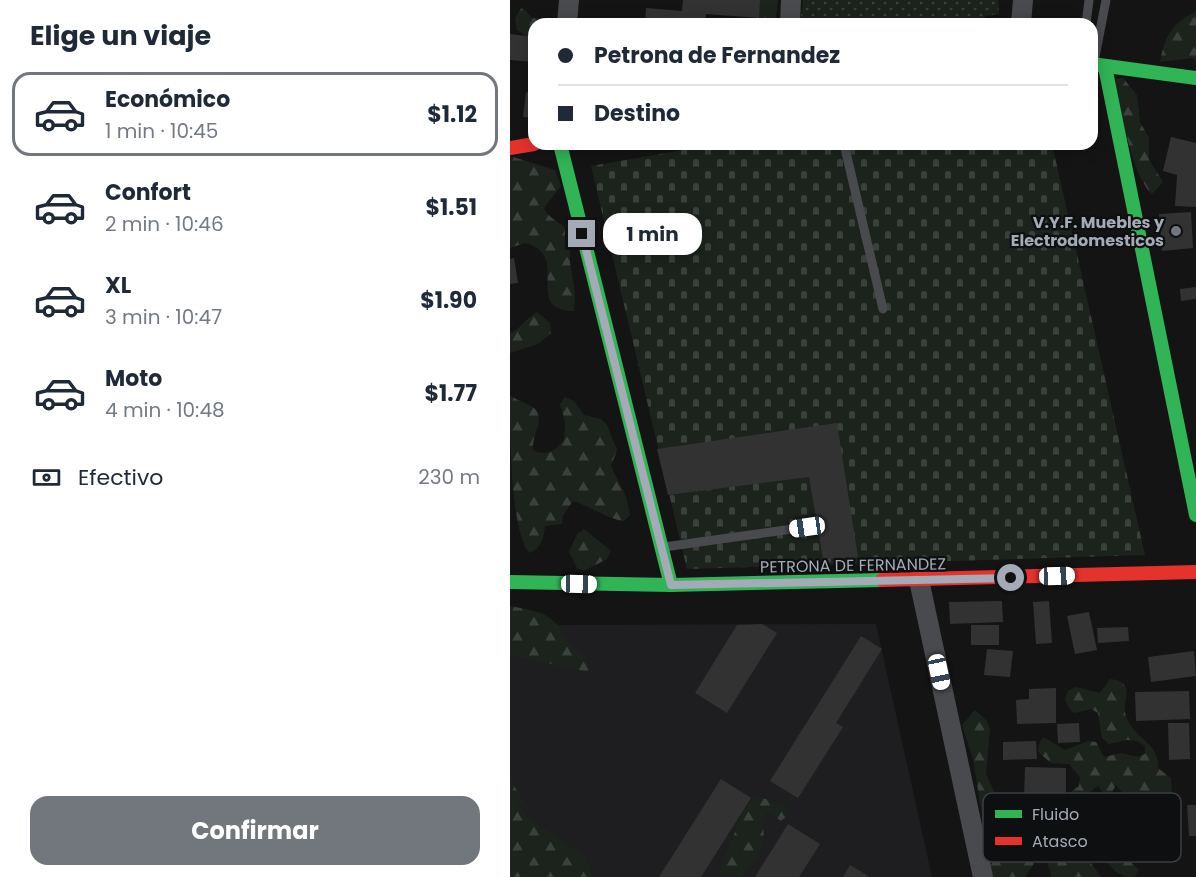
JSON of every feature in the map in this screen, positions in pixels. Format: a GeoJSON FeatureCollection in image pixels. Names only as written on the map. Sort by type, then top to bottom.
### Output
{"type":"FeatureCollection","features":[{"type":"Feature","properties":{"kind":"street"},"geometry":{"type":"LineString","coordinates":[[568,18],[569,0]]}},
{"type":"Feature","properties":{"kind":"street"},"geometry":{"type":"LineString","coordinates":[[790,18],[791,0]]}},
{"type":"Feature","properties":{"kind":"street"},"geometry":{"type":"LineString","coordinates":[[1022,18],[1023,0]]}},
{"type":"Feature","properties":{"kind":"street"},"geometry":{"type":"LineString","coordinates":[[1098,65],[1196,78]]}},
{"type":"Feature","properties":{"kind":"street"},"geometry":{"type":"LineString","coordinates":[[1098,70],[1196,515]]}},
{"type":"Feature","properties":{"kind":"street"},"geometry":{"type":"LineString","coordinates":[[510,148],[528,145]]}},
{"type":"Feature","properties":{"kind":"street"},"geometry":{"type":"LineString","coordinates":[[562,150],[671,585]]}},
{"type":"Feature","properties":{"kind":"street","name":"PETRONA DE FERNANDEZ"},"geometry":{"type":"LineString","coordinates":[[510,582],[671,585],[1196,572]]}},
{"type":"Feature","properties":{"kind":"street"},"geometry":{"type":"LineString","coordinates":[[919,580],[983,877]]}},
{"type":"Feature","properties":{"kind":"lane"},"geometry":{"type":"LineString","coordinates":[[1087,18],[1089,0]]}},
{"type":"Feature","properties":{"kind":"lane"},"geometry":{"type":"LineString","coordinates":[[1098,58],[1106,0]]}},
{"type":"Feature","properties":{"kind":"lane"},"geometry":{"type":"LineString","coordinates":[[845,150],[883,309]]}},
{"type":"Feature","properties":{"kind":"lane"},"geometry":{"type":"LineString","coordinates":[[662,548],[807,527]]}},
{"type":"Feature","properties":{"kind":"shaded area"},"geometry":{"type":"Polygon","coordinates":[[[876,624],[932,877],[510,877],[510,625],[876,624]]]}},
{"type":"Feature","properties":{"kind":"green space"},"geometry":{"type":"Polygon","coordinates":[[[756,0],[778,0],[776,18],[757,18],[754,11],[756,0]]]}},
{"type":"Feature","properties":{"kind":"green space"},"geometry":{"type":"Polygon","coordinates":[[[803,0],[998,0],[999,14],[984,18],[801,18],[803,0]]]}},
{"type":"Feature","properties":{"kind":"green space"},"geometry":{"type":"Polygon","coordinates":[[[522,7],[532,18],[528,18],[528,47],[526,36],[517,30],[515,18],[522,7]]]}},
{"type":"Feature","properties":{"kind":"green space"},"geometry":{"type":"Polygon","coordinates":[[[1196,11],[1196,61],[1192,58],[1160,62],[1164,44],[1171,31],[1196,11]]]}},
{"type":"Feature","properties":{"kind":"green space"},"geometry":{"type":"Polygon","coordinates":[[[1123,78],[1137,95],[1140,122],[1149,138],[1149,160],[1163,182],[1152,194],[1138,172],[1128,140],[1114,79],[1123,78]]]}},
{"type":"Feature","properties":{"kind":"green space"},"geometry":{"type":"Polygon","coordinates":[[[683,150],[1053,150],[1145,555],[687,569],[591,166],[683,150]]]}},
{"type":"Feature","properties":{"kind":"green space"},"geometry":{"type":"Polygon","coordinates":[[[510,156],[555,170],[561,186],[544,208],[548,215],[569,235],[570,264],[575,295],[574,311],[559,308],[551,302],[548,292],[548,270],[539,249],[525,243],[510,248],[510,156]]]}},
{"type":"Feature","properties":{"kind":"green space"},"geometry":{"type":"Polygon","coordinates":[[[537,312],[550,323],[551,333],[538,344],[510,353],[510,333],[537,312]]]}},
{"type":"Feature","properties":{"kind":"green space"},"geometry":{"type":"Polygon","coordinates":[[[510,395],[533,407],[538,414],[534,451],[543,453],[551,451],[558,447],[564,439],[565,422],[560,404],[565,397],[574,401],[584,415],[601,419],[607,425],[617,450],[611,466],[626,497],[630,515],[624,521],[573,501],[563,515],[562,524],[545,526],[541,542],[529,553],[518,523],[512,479],[510,395]]]}},
{"type":"Feature","properties":{"kind":"green space"},"geometry":{"type":"Polygon","coordinates":[[[584,529],[611,551],[607,559],[584,571],[577,568],[569,552],[577,534],[584,529]]]}},
{"type":"Feature","properties":{"kind":"green space"},"geometry":{"type":"Polygon","coordinates":[[[510,606],[537,612],[551,619],[560,628],[568,642],[586,656],[589,672],[510,655],[510,606]]]}},
{"type":"Feature","properties":{"kind":"green space"},"geometry":{"type":"Polygon","coordinates":[[[1110,679],[1124,684],[1127,719],[1155,753],[1158,768],[1171,778],[1172,793],[1123,793],[1116,785],[1112,793],[1103,793],[1098,786],[1091,793],[1069,793],[1079,786],[1080,777],[1069,764],[1051,763],[1038,752],[1043,737],[1065,750],[1088,741],[1096,742],[1104,757],[1121,753],[1138,757],[1145,754],[1145,746],[1137,741],[1127,740],[1109,744],[1102,738],[1098,713],[1091,709],[1074,713],[1068,707],[1065,699],[1068,691],[1076,687],[1100,693],[1110,679]]]}},
{"type":"Feature","properties":{"kind":"green space"},"geometry":{"type":"Polygon","coordinates":[[[975,710],[987,721],[990,730],[986,774],[995,793],[983,793],[983,821],[973,759],[962,725],[975,710]]]}},
{"type":"Feature","properties":{"kind":"green space"},"geometry":{"type":"Polygon","coordinates":[[[510,779],[530,812],[512,795],[528,818],[584,856],[593,877],[510,877],[510,779]]]}},
{"type":"Feature","properties":{"kind":"green space"},"geometry":{"type":"Polygon","coordinates":[[[757,796],[788,807],[788,815],[781,821],[767,812],[763,820],[763,844],[751,865],[742,877],[720,875],[724,858],[742,815],[757,796]]]}},
{"type":"Feature","properties":{"kind":"green space"},"geometry":{"type":"Polygon","coordinates":[[[990,862],[1035,862],[1025,877],[992,877],[990,862]]]}},
{"type":"Feature","properties":{"kind":"green space"},"geometry":{"type":"Polygon","coordinates":[[[1047,862],[1090,862],[1101,877],[1051,877],[1047,862]]]}},
{"type":"Feature","properties":{"kind":"green space"},"geometry":{"type":"Polygon","coordinates":[[[1106,862],[1131,862],[1139,870],[1134,877],[1128,877],[1106,862]]]}},
{"type":"Feature","properties":{"kind":"building"},"geometry":{"type":"Polygon","coordinates":[[[683,0],[760,0],[759,18],[706,14],[706,18],[645,18],[646,8],[682,11],[683,0]]]}},
{"type":"Feature","properties":{"kind":"building"},"geometry":{"type":"Polygon","coordinates":[[[510,34],[528,36],[528,62],[510,60],[510,34]]]}},
{"type":"Feature","properties":{"kind":"building"},"geometry":{"type":"Polygon","coordinates":[[[526,92],[528,92],[528,117],[523,117],[526,92]]]}},
{"type":"Feature","properties":{"kind":"building"},"geometry":{"type":"Polygon","coordinates":[[[1171,137],[1196,143],[1196,207],[1175,206],[1177,175],[1163,171],[1171,137]]]}},
{"type":"Feature","properties":{"kind":"building","name":"V.Y.F. Muebles y Electrodomesticos"},"geometry":{"type":"Polygon","coordinates":[[[1191,212],[1193,248],[1162,251],[1159,214],[1191,212]]]}},
{"type":"Feature","properties":{"kind":"building"},"geometry":{"type":"Polygon","coordinates":[[[514,258],[518,283],[510,284],[510,259],[514,258]]]}},
{"type":"Feature","properties":{"kind":"building"},"geometry":{"type":"Polygon","coordinates":[[[1196,287],[1196,299],[1181,301],[1180,289],[1196,287]]]}},
{"type":"Feature","properties":{"kind":"building"},"geometry":{"type":"Polygon","coordinates":[[[837,423],[858,557],[823,559],[809,477],[668,495],[657,449],[837,423]]]}},
{"type":"Feature","properties":{"kind":"building"},"geometry":{"type":"Polygon","coordinates":[[[1002,601],[1003,622],[950,624],[949,602],[1002,601]]]}},
{"type":"Feature","properties":{"kind":"building"},"geometry":{"type":"Polygon","coordinates":[[[1049,601],[1052,643],[1036,644],[1033,602],[1049,601]]]}},
{"type":"Feature","properties":{"kind":"building"},"geometry":{"type":"Polygon","coordinates":[[[1089,612],[1097,650],[1075,654],[1067,616],[1089,612]]]}},
{"type":"Feature","properties":{"kind":"building"},"geometry":{"type":"Polygon","coordinates":[[[762,624],[777,633],[727,713],[695,693],[737,625],[762,624]]]}},
{"type":"Feature","properties":{"kind":"building"},"geometry":{"type":"Polygon","coordinates":[[[971,625],[999,625],[999,645],[971,645],[971,625]]]}},
{"type":"Feature","properties":{"kind":"building"},"geometry":{"type":"Polygon","coordinates":[[[1128,627],[1129,641],[1098,643],[1097,628],[1128,627]]]}},
{"type":"Feature","properties":{"kind":"building"},"geometry":{"type":"Polygon","coordinates":[[[861,636],[882,649],[836,723],[843,727],[798,798],[770,781],[861,636]]]}},
{"type":"Feature","properties":{"kind":"building"},"geometry":{"type":"Polygon","coordinates":[[[987,649],[1013,651],[1010,677],[984,675],[987,649]]]}},
{"type":"Feature","properties":{"kind":"building"},"geometry":{"type":"Polygon","coordinates":[[[1194,651],[1196,676],[1151,682],[1148,657],[1194,651]]]}},
{"type":"Feature","properties":{"kind":"building"},"geometry":{"type":"Polygon","coordinates":[[[1056,688],[1056,723],[1017,724],[1016,700],[1029,699],[1029,689],[1056,688]]]}},
{"type":"Feature","properties":{"kind":"building"},"geometry":{"type":"Polygon","coordinates":[[[1189,691],[1190,719],[1136,721],[1135,692],[1189,691]]]}},
{"type":"Feature","properties":{"kind":"building"},"geometry":{"type":"Polygon","coordinates":[[[1079,723],[1080,742],[1058,743],[1057,724],[1079,723]]]}},
{"type":"Feature","properties":{"kind":"building"},"geometry":{"type":"Polygon","coordinates":[[[1168,723],[1189,723],[1190,759],[1169,760],[1168,723]]]}},
{"type":"Feature","properties":{"kind":"building"},"geometry":{"type":"Polygon","coordinates":[[[1036,741],[1037,759],[1003,760],[1003,742],[1036,741]]]}},
{"type":"Feature","properties":{"kind":"building"},"geometry":{"type":"Polygon","coordinates":[[[1025,767],[1066,768],[1066,793],[1024,793],[1025,767]]]}},
{"type":"Feature","properties":{"kind":"building"},"geometry":{"type":"Polygon","coordinates":[[[721,779],[751,798],[701,877],[659,877],[721,779]]]}},
{"type":"Feature","properties":{"kind":"building"},"geometry":{"type":"Polygon","coordinates":[[[1187,805],[1196,805],[1196,836],[1189,836],[1187,805]]]}},
{"type":"Feature","properties":{"kind":"building"},"geometry":{"type":"Polygon","coordinates":[[[788,824],[820,844],[799,877],[755,877],[788,824]]]}},
{"type":"Feature","properties":{"kind":"building"},"geometry":{"type":"Polygon","coordinates":[[[850,865],[870,877],[843,877],[850,865]]]}},
{"type":"Feature","properties":{"kind":"traffic: fast"},"geometry":{"type":"LineString","coordinates":[[1098,65],[1196,78]]}},
{"type":"Feature","properties":{"kind":"traffic: fast"},"geometry":{"type":"LineString","coordinates":[[1105,67],[1196,515]]}},
{"type":"Feature","properties":{"kind":"traffic: fast"},"geometry":{"type":"LineString","coordinates":[[562,150],[671,585]]}},
{"type":"Feature","properties":{"kind":"traffic: fast"},"geometry":{"type":"LineString","coordinates":[[510,582],[671,585],[882,580]]}},
{"type":"Feature","properties":{"kind":"traffic: jam"},"geometry":{"type":"LineString","coordinates":[[510,148],[528,145]]}},
{"type":"Feature","properties":{"kind":"traffic: jam"},"geometry":{"type":"LineString","coordinates":[[882,580],[1196,572]]}},
{"type":"Feature","properties":{"kind":"place","name":"V.Y.F. Muebles y Electrodomesticos"},"geometry":{"type":"Point","coordinates":[1176,231]}},
{"type":"Feature","properties":{"kind":"route"},"geometry":{"type":"LineString","coordinates":[[582,234],[671,585],[1011,578]]}}]}
